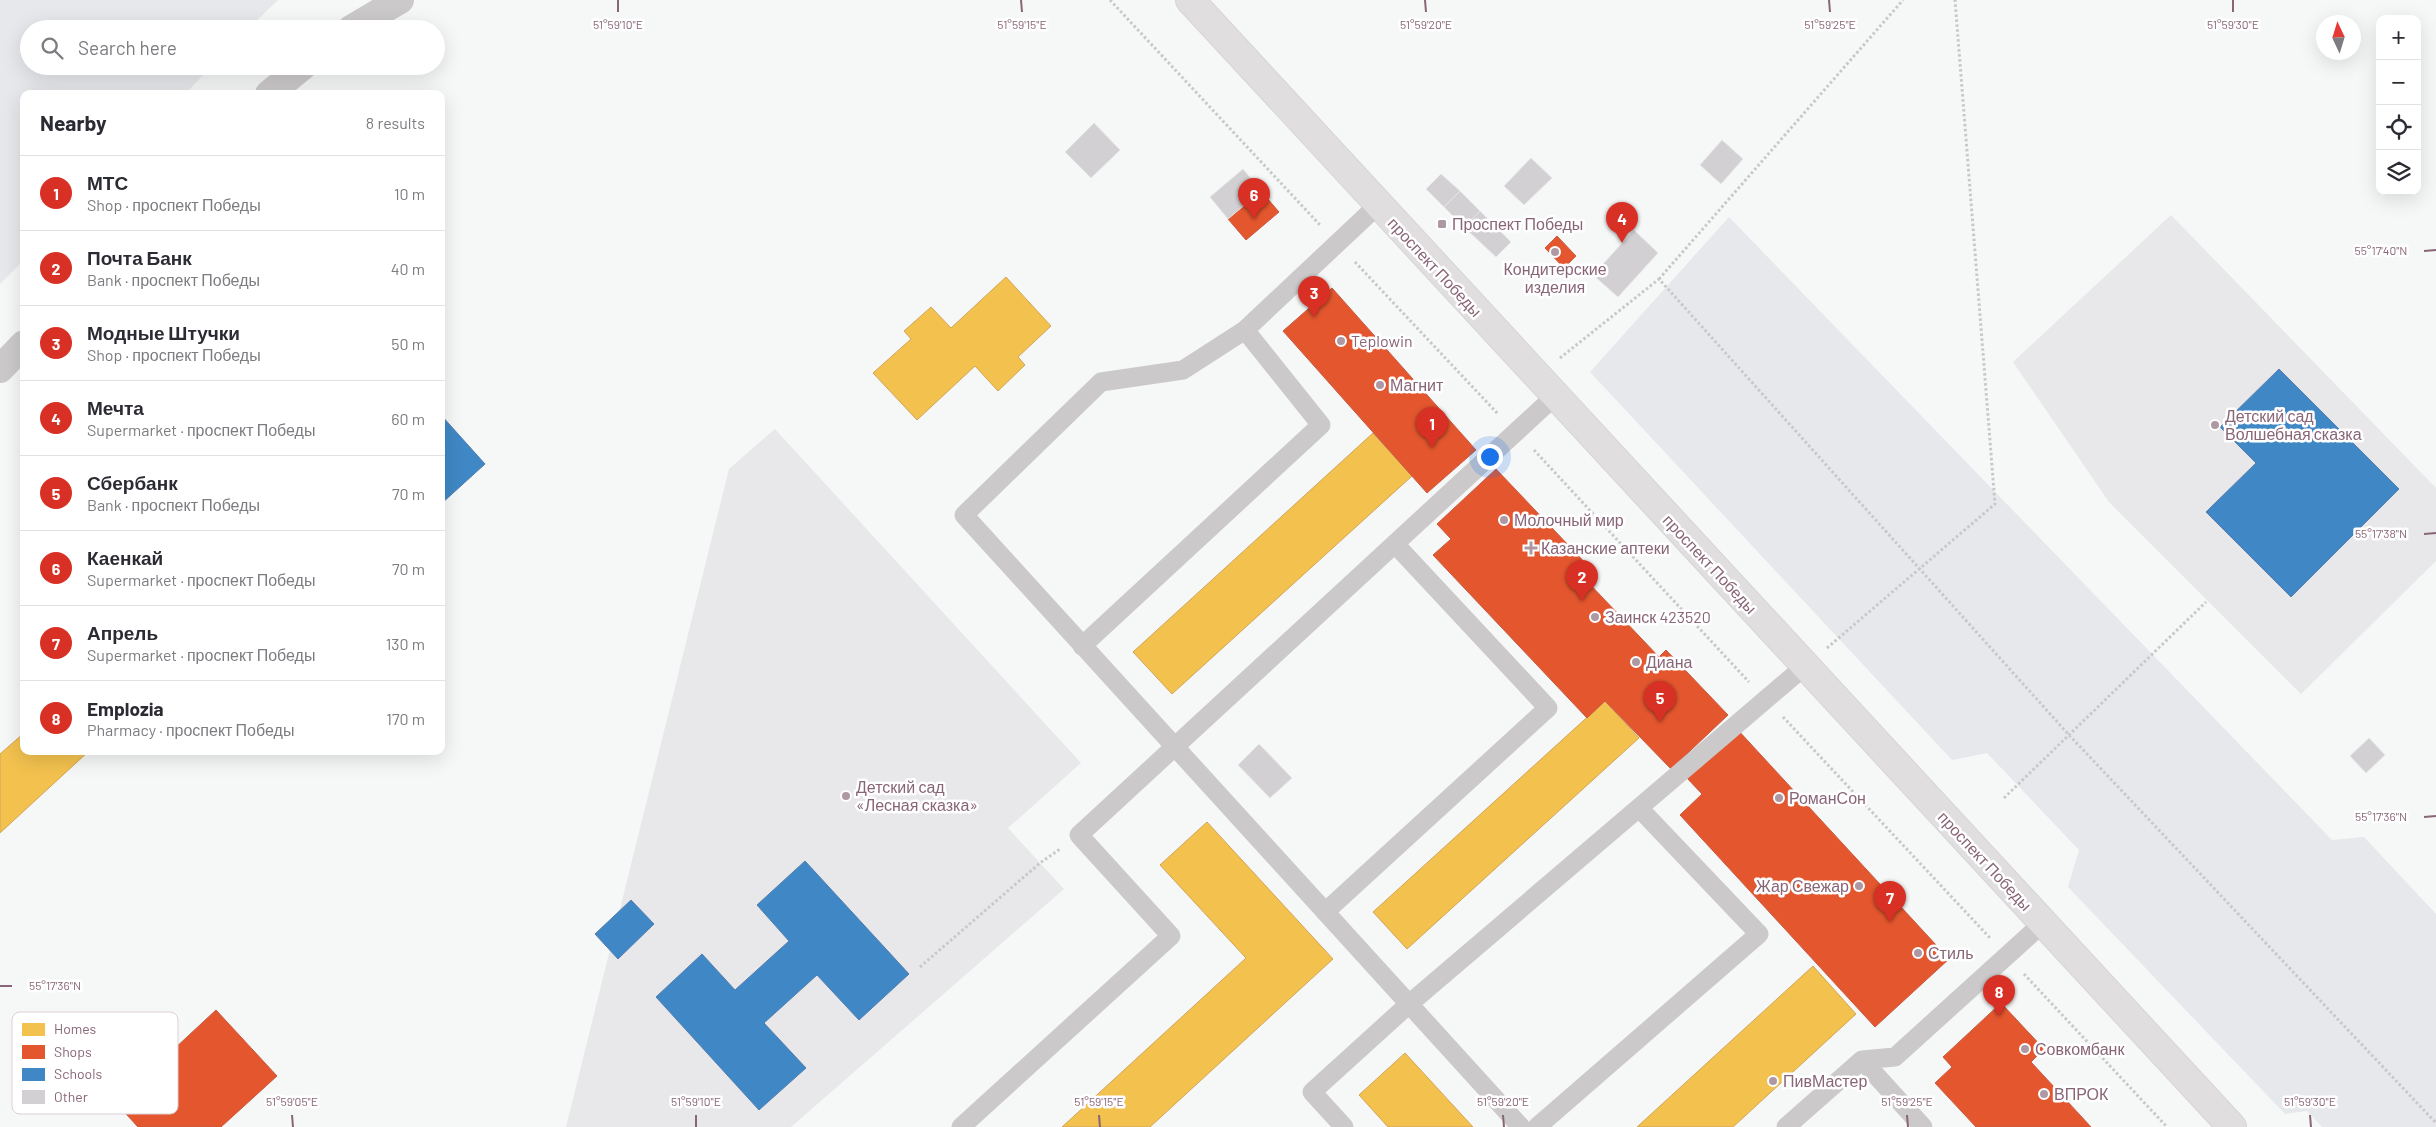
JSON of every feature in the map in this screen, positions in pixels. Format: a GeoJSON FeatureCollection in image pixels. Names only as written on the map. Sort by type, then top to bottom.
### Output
{"type":"FeatureCollection","features":[{"type":"Feature","properties":{"kind":"main road","name":"проспект Победы"},"geometry":{"type":"LineString","coordinates":[[1190,0],[2232,1127]]}},
{"type":"Feature","properties":{"kind":"street"},"geometry":{"type":"LineString","coordinates":[[366,20],[400,0]]}},
{"type":"Feature","properties":{"kind":"street"},"geometry":{"type":"LineString","coordinates":[[274,90],[292,75]]}},
{"type":"Feature","properties":{"kind":"street"},"geometry":{"type":"LineString","coordinates":[[0,369],[20,348]]}},
{"type":"Feature","properties":{"kind":"lane"},"geometry":{"type":"LineString","coordinates":[[1378,205],[1245,330],[1183,370],[1102,382],[964,515],[1522,1127]]}},
{"type":"Feature","properties":{"kind":"lane"},"geometry":{"type":"LineString","coordinates":[[1082,646],[1321,425],[1245,330]]}},
{"type":"Feature","properties":{"kind":"lane"},"geometry":{"type":"LineString","coordinates":[[962,1127],[1171,936],[1078,835],[1555,396]]}},
{"type":"Feature","properties":{"kind":"lane"},"geometry":{"type":"LineString","coordinates":[[1325,912],[1548,708],[1395,544]]}},
{"type":"Feature","properties":{"kind":"lane"},"geometry":{"type":"LineString","coordinates":[[1344,1127],[1312,1092],[1409,1004],[1805,666]]}},
{"type":"Feature","properties":{"kind":"lane"},"geometry":{"type":"LineString","coordinates":[[1537,1127],[1759,934],[1639,808]]}},
{"type":"Feature","properties":{"kind":"lane"},"geometry":{"type":"LineString","coordinates":[[1786,1127],[1862,1060],[1895,1057],[2043,923]]}},
{"type":"Feature","properties":{"kind":"lane"},"geometry":{"type":"LineString","coordinates":[[1862,1060],[1923,1127]]}},
{"type":"Feature","properties":{"kind":"path"},"geometry":{"type":"LineString","coordinates":[[1110,0],[2167,1127]]}},
{"type":"Feature","properties":{"kind":"path"},"geometry":{"type":"LineString","coordinates":[[1537,376],[1659,279],[1903,0]]}},
{"type":"Feature","properties":{"kind":"path"},"geometry":{"type":"LineString","coordinates":[[1805,666],[1995,504],[1955,0]]}},
{"type":"Feature","properties":{"kind":"path"},"geometry":{"type":"LineString","coordinates":[[1659,279],[2069,735],[2436,1124]]}},
{"type":"Feature","properties":{"kind":"path"},"geometry":{"type":"LineString","coordinates":[[1498,414],[1505,407]]}},
{"type":"Feature","properties":{"kind":"path"},"geometry":{"type":"LineString","coordinates":[[2004,798],[2206,602]]}},
{"type":"Feature","properties":{"kind":"path"},"geometry":{"type":"LineString","coordinates":[[920,967],[1040,864],[1078,835]]}},
{"type":"Feature","properties":{"kind":"shaded area"},"geometry":{"type":"Polygon","coordinates":[[[0,0],[278,0],[257,20],[20,20],[20,75],[203,75],[189,90],[20,90],[20,264],[0,284],[0,0]]]}},
{"type":"Feature","properties":{"kind":"shaded area","name":"Детский сад Волшебная сказка"},"geometry":{"type":"Polygon","coordinates":[[[2171,215],[2436,488],[2436,561],[2301,694],[2109,502],[2013,362],[2171,215]]]}},
{"type":"Feature","properties":{"kind":"shaded area"},"geometry":{"type":"Polygon","coordinates":[[[1729,217],[2332,840],[2364,837],[2436,914],[2436,1127],[2322,1127],[2307,1111],[2285,1114],[2068,887],[2079,850],[1987,753],[1952,760],[1590,372],[1729,217]]]}},
{"type":"Feature","properties":{"kind":"shaded area","name":"Детский сад «Лесная сказка»"},"geometry":{"type":"Polygon","coordinates":[[[775,429],[1081,763],[1008,828],[1064,889],[791,1127],[566,1127],[729,469],[775,429]]]}},
{"type":"Feature","properties":{"kind":"building: Homes"},"geometry":{"type":"Polygon","coordinates":[[[1006,277],[1051,326],[1018,357],[1025,365],[998,391],[975,366],[917,420],[873,373],[911,339],[904,331],[931,307],[951,328],[1006,277]]]}},
{"type":"Feature","properties":{"kind":"building: Homes"},"geometry":{"type":"Polygon","coordinates":[[[1373,433],[1412,476],[1172,694],[1133,652],[1373,433]]]}},
{"type":"Feature","properties":{"kind":"building: Homes"},"geometry":{"type":"Polygon","coordinates":[[[1605,701],[1639,738],[1407,949],[1373,912],[1605,701]]]}},
{"type":"Feature","properties":{"kind":"building: Homes"},"geometry":{"type":"Polygon","coordinates":[[[20,736],[20,755],[85,755],[0,833],[0,754],[20,736]]]}},
{"type":"Feature","properties":{"kind":"building: Homes"},"geometry":{"type":"Polygon","coordinates":[[[1207,822],[1333,959],[1150,1127],[1062,1127],[1246,958],[1160,865],[1207,822]]]}},
{"type":"Feature","properties":{"kind":"building: Homes"},"geometry":{"type":"Polygon","coordinates":[[[1813,966],[1856,1014],[1733,1127],[1637,1127],[1813,966]]]}},
{"type":"Feature","properties":{"kind":"building: Homes"},"geometry":{"type":"Polygon","coordinates":[[[1405,1053],[1473,1127],[1388,1127],[1359,1095],[1405,1053]]]}},
{"type":"Feature","properties":{"kind":"building: Shops"},"geometry":{"type":"Polygon","coordinates":[[[1261,191],[1279,212],[1246,240],[1228,219],[1261,191]]]}},
{"type":"Feature","properties":{"kind":"building: Shops"},"geometry":{"type":"Polygon","coordinates":[[[1557,236],[1576,256],[1564,268],[1545,248],[1557,236]]]}},
{"type":"Feature","properties":{"kind":"building: Shops"},"geometry":{"type":"Polygon","coordinates":[[[1332,288],[1476,450],[1427,493],[1283,331],[1332,288]]]}},
{"type":"Feature","properties":{"kind":"building: Shops"},"geometry":{"type":"Polygon","coordinates":[[[1496,469],[1591,569],[1583,577],[1659,657],[1666,650],[1728,715],[1671,769],[1605,701],[1587,718],[1433,555],[1451,539],[1437,524],[1496,469]]]}},
{"type":"Feature","properties":{"kind":"building: Shops"},"geometry":{"type":"Polygon","coordinates":[[[1737,729],[1949,959],[1875,1027],[1680,815],[1702,794],[1685,776],[1737,729]]]}},
{"type":"Feature","properties":{"kind":"building: Shops"},"geometry":{"type":"Polygon","coordinates":[[[2001,1003],[2044,1049],[2031,1062],[2091,1127],[1976,1127],[1935,1083],[1952,1067],[1943,1057],[2001,1003]]]}},
{"type":"Feature","properties":{"kind":"building: Shops"},"geometry":{"type":"Polygon","coordinates":[[[216,1010],[277,1076],[221,1127],[138,1127],[126,1114],[178,1114],[178,1045],[216,1010]]]}},
{"type":"Feature","properties":{"kind":"building: Schools"},"geometry":{"type":"Polygon","coordinates":[[[2279,369],[2399,489],[2291,597],[2206,512],[2256,463],[2220,427],[2279,369]]]}},
{"type":"Feature","properties":{"kind":"building: Schools"},"geometry":{"type":"Polygon","coordinates":[[[445,419],[485,464],[445,500],[445,419]]]}},
{"type":"Feature","properties":{"kind":"building: Schools"},"geometry":{"type":"Polygon","coordinates":[[[805,861],[909,974],[859,1020],[817,975],[764,1023],[806,1068],[759,1110],[656,997],[702,954],[735,990],[789,941],[757,905],[805,861]]]}},
{"type":"Feature","properties":{"kind":"building: Schools"},"geometry":{"type":"Polygon","coordinates":[[[631,900],[654,924],[618,959],[595,934],[631,900]]]}},
{"type":"Feature","properties":{"kind":"building: Other"},"geometry":{"type":"Polygon","coordinates":[[[1094,123],[1120,150],[1091,178],[1065,152],[1094,123]]]}},
{"type":"Feature","properties":{"kind":"building: Other"},"geometry":{"type":"Polygon","coordinates":[[[1722,140],[1743,159],[1721,184],[1700,165],[1722,140]]]}},
{"type":"Feature","properties":{"kind":"building: Other"},"geometry":{"type":"Polygon","coordinates":[[[1531,158],[1552,178],[1524,205],[1504,186],[1531,158]]]}},
{"type":"Feature","properties":{"kind":"building: Other"},"geometry":{"type":"Polygon","coordinates":[[[1243,169],[1261,191],[1228,219],[1210,197],[1243,169]]]}},
{"type":"Feature","properties":{"kind":"building: Other"},"geometry":{"type":"Polygon","coordinates":[[[1441,174],[1460,191],[1444,207],[1426,189],[1441,174]]]}},
{"type":"Feature","properties":{"kind":"building: Other"},"geometry":{"type":"Polygon","coordinates":[[[1460,191],[1480,211],[1464,227],[1444,207],[1460,191]]]}},
{"type":"Feature","properties":{"kind":"building: Other"},"geometry":{"type":"Polygon","coordinates":[[[1480,211],[1511,242],[1496,257],[1464,227],[1480,211]]]}},
{"type":"Feature","properties":{"kind":"building: Other"},"geometry":{"type":"Polygon","coordinates":[[[1634,230],[1658,253],[1618,297],[1593,275],[1634,230]]]}},
{"type":"Feature","properties":{"kind":"building: Other"},"geometry":{"type":"Polygon","coordinates":[[[2369,738],[2385,755],[2366,773],[2350,756],[2369,738]]]}},
{"type":"Feature","properties":{"kind":"building: Other"},"geometry":{"type":"Polygon","coordinates":[[[1259,744],[1292,778],[1270,798],[1238,765],[1259,744]]]}},
{"type":"Feature","properties":{"kind":"place","name":"Каенкай"},"geometry":{"type":"Point","coordinates":[1254,219]}},
{"type":"Feature","properties":{"kind":"place","name":"Проспект Победы"},"geometry":{"type":"Point","coordinates":[1442,224]}},
{"type":"Feature","properties":{"kind":"place","name":"Мечта"},"geometry":{"type":"Point","coordinates":[1622,243]}},
{"type":"Feature","properties":{"kind":"place","name":"Кондитерские изделия"},"geometry":{"type":"Point","coordinates":[1555,252]}},
{"type":"Feature","properties":{"kind":"place","name":"Модные Штучки"},"geometry":{"type":"Point","coordinates":[1314,317]}},
{"type":"Feature","properties":{"kind":"place","name":"Teplowin"},"geometry":{"type":"Point","coordinates":[1341,341]}},
{"type":"Feature","properties":{"kind":"place","name":"Магнит"},"geometry":{"type":"Point","coordinates":[1380,385]}},
{"type":"Feature","properties":{"kind":"place","name":"Детский сад Волшебная сказка"},"geometry":{"type":"Point","coordinates":[2215,425]}},
{"type":"Feature","properties":{"kind":"place","name":"МТС"},"geometry":{"type":"Point","coordinates":[1432,448]}},
{"type":"Feature","properties":{"kind":"place","name":"Молочный мир"},"geometry":{"type":"Point","coordinates":[1504,520]}},
{"type":"Feature","properties":{"kind":"place","name":"Казанские аптеки"},"geometry":{"type":"Point","coordinates":[1531,548]}},
{"type":"Feature","properties":{"kind":"place","name":"Почта Банк"},"geometry":{"type":"Point","coordinates":[1582,601]}},
{"type":"Feature","properties":{"kind":"place","name":"Заинск 423520"},"geometry":{"type":"Point","coordinates":[1595,617]}},
{"type":"Feature","properties":{"kind":"place","name":"Диана"},"geometry":{"type":"Point","coordinates":[1636,662]}},
{"type":"Feature","properties":{"kind":"place","name":"Сбербанк"},"geometry":{"type":"Point","coordinates":[1660,722]}},
{"type":"Feature","properties":{"kind":"place","name":"Детский сад «Лесная сказка»"},"geometry":{"type":"Point","coordinates":[846,796]}},
{"type":"Feature","properties":{"kind":"place","name":"РоманСон"},"geometry":{"type":"Point","coordinates":[1779,798]}},
{"type":"Feature","properties":{"kind":"place","name":"Жар Свежар"},"geometry":{"type":"Point","coordinates":[1859,886]}},
{"type":"Feature","properties":{"kind":"place","name":"Апрель"},"geometry":{"type":"Point","coordinates":[1890,922]}},
{"type":"Feature","properties":{"kind":"place","name":"Стиль"},"geometry":{"type":"Point","coordinates":[1918,953]}},
{"type":"Feature","properties":{"kind":"place","name":"Emplozia"},"geometry":{"type":"Point","coordinates":[1999,1016]}},
{"type":"Feature","properties":{"kind":"place","name":"Совкомбанк"},"geometry":{"type":"Point","coordinates":[2025,1049]}},
{"type":"Feature","properties":{"kind":"place","name":"ПивМастер"},"geometry":{"type":"Point","coordinates":[1773,1081]}},
{"type":"Feature","properties":{"kind":"place","name":"ВПРОК"},"geometry":{"type":"Point","coordinates":[2044,1094]}}]}
